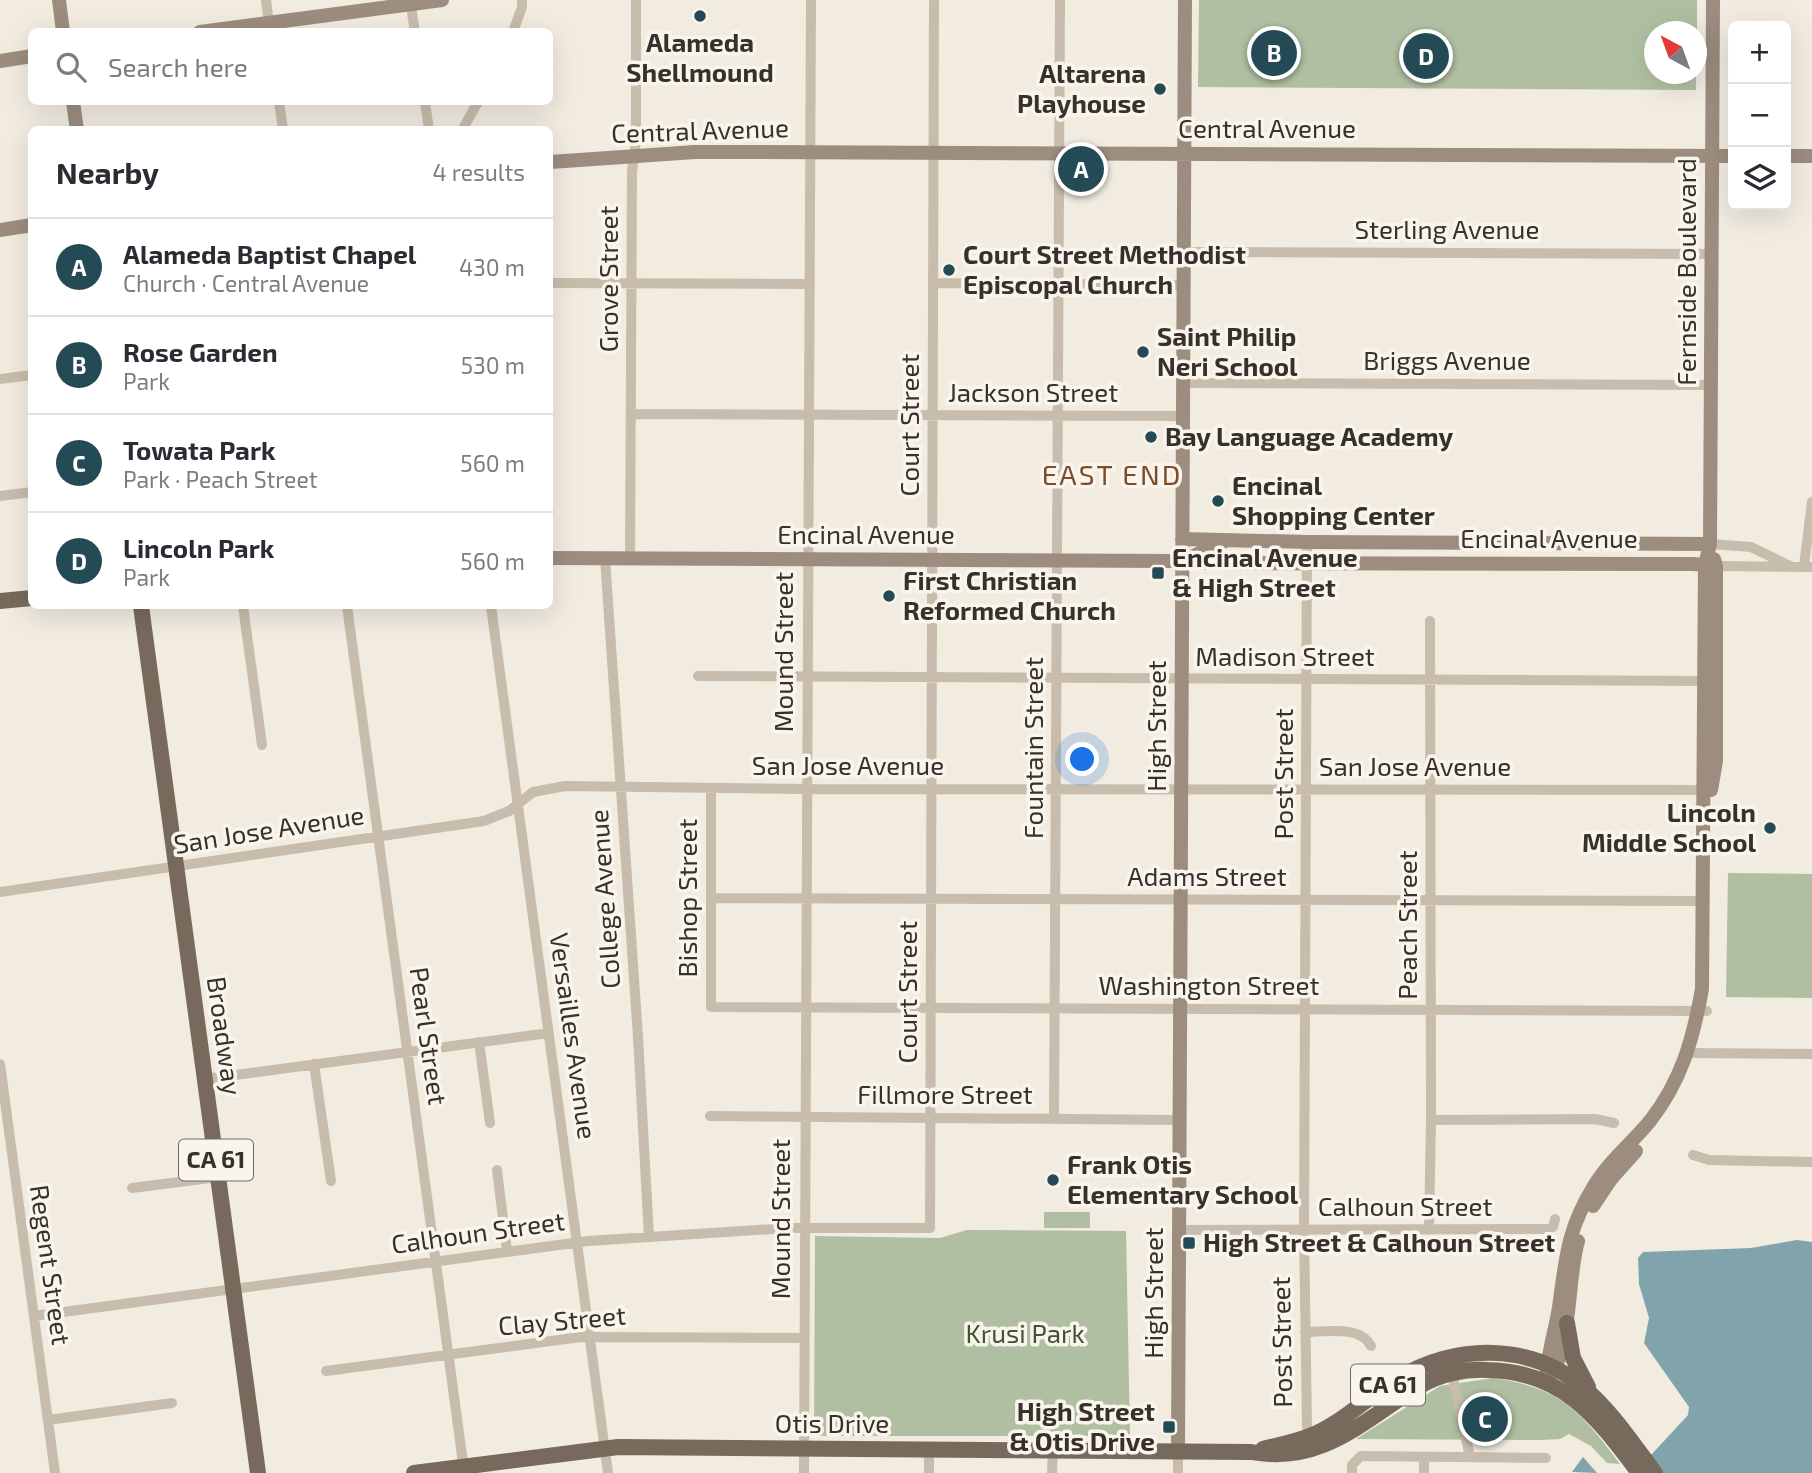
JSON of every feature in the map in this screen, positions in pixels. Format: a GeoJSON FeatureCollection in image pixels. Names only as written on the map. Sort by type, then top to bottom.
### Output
{"type":"FeatureCollection","features":[{"type":"Feature","properties":{"kind":"main road"},"geometry":{"type":"LineString","coordinates":[[59,0],[62,28]]}},
{"type":"Feature","properties":{"kind":"main road"},"geometry":{"type":"LineString","coordinates":[[269,27],[411,2],[442,0]]}},
{"type":"Feature","properties":{"kind":"main road","name":"High Street"},"geometry":{"type":"LineString","coordinates":[[1178,1452],[1185,0]]}},
{"type":"Feature","properties":{"kind":"main road","name":"Fernside Boulevard"},"geometry":{"type":"LineString","coordinates":[[1702,1011],[1708,790],[1716,761],[1710,566],[1713,0]]}},
{"type":"Feature","properties":{"kind":"main road"},"geometry":{"type":"LineString","coordinates":[[0,61],[28,57]]}},
{"type":"Feature","properties":{"kind":"main road"},"geometry":{"type":"LineString","coordinates":[[73,105],[76,126]]}},
{"type":"Feature","properties":{"kind":"main road","name":"Central Avenue"},"geometry":{"type":"LineString","coordinates":[[553,162],[695,152],[1728,156]]}},
{"type":"Feature","properties":{"kind":"main road"},"geometry":{"type":"LineString","coordinates":[[1791,156],[1812,156]]}},
{"type":"Feature","properties":{"kind":"main road"},"geometry":{"type":"LineString","coordinates":[[0,230],[28,226]]}},
{"type":"Feature","properties":{"kind":"main road","name":"Encinal Avenue"},"geometry":{"type":"LineString","coordinates":[[1182,538],[1307,542],[1710,544]]}},
{"type":"Feature","properties":{"kind":"main road","name":"Encinal Avenue"},"geometry":{"type":"LineString","coordinates":[[1182,561],[1226,541]]}},
{"type":"Feature","properties":{"kind":"main road","name":"Encinal Avenue"},"geometry":{"type":"LineString","coordinates":[[553,558],[1710,566]]}},
{"type":"Feature","properties":{"kind":"main road","name":"Fernside Boulevard"},"geometry":{"type":"LineString","coordinates":[[1550,1371],[1567,1323],[1576,1248],[1588,1216],[1611,1179],[1656,1129],[1673,1104],[1693,1053],[1702,1011],[1708,790],[1704,681],[1710,566]]}},
{"type":"Feature","properties":{"kind":"main road"},"geometry":{"type":"LineString","coordinates":[[0,601],[28,598]]}},
{"type":"Feature","properties":{"kind":"main road","name":"Broadway"},"geometry":{"type":"LineString","coordinates":[[141,609],[258,1473]]}},
{"type":"Feature","properties":{"kind":"main road"},"geometry":{"type":"LineString","coordinates":[[1704,699],[1709,708],[1710,732],[1716,741]]}},
{"type":"Feature","properties":{"kind":"main road","name":"Fernside Boulevard"},"geometry":{"type":"LineString","coordinates":[[1550,1371],[1567,1244],[1579,1213],[1604,1171],[1650,1121],[1693,1053]]}},
{"type":"Feature","properties":{"kind":"main road"},"geometry":{"type":"LineString","coordinates":[[1567,1323],[1573,1359],[1592,1395]]}},
{"type":"Feature","properties":{"kind":"main road","name":"Otis Drive"},"geometry":{"type":"LineString","coordinates":[[1251,1452],[1310,1436],[1344,1417],[1396,1379],[1422,1365],[1448,1356],[1472,1352],[1522,1356],[1550,1371],[1575,1380],[1592,1395],[1628,1448]]}},
{"type":"Feature","properties":{"kind":"main road","name":"Otis Drive"},"geometry":{"type":"LineString","coordinates":[[414,1473],[464,1470],[605,1448],[1251,1452],[1291,1455],[1329,1444],[1423,1384],[1452,1373],[1476,1369],[1550,1371],[1568,1393],[1628,1448]]}},
{"type":"Feature","properties":{"kind":"main road","name":"CA 61"},"geometry":{"type":"LineString","coordinates":[[1628,1448],[1639,1473]]}},
{"type":"Feature","properties":{"kind":"main road","name":"CA 61"},"geometry":{"type":"LineString","coordinates":[[1628,1448],[1655,1473]]}},
{"type":"Feature","properties":{"kind":"street"},"geometry":{"type":"LineString","coordinates":[[266,0],[269,27]]}},
{"type":"Feature","properties":{"kind":"street"},"geometry":{"type":"LineString","coordinates":[[514,28],[522,0]]}},
{"type":"Feature","properties":{"kind":"street","name":"Grove Street"},"geometry":{"type":"LineString","coordinates":[[630,559],[632,172],[636,0]]}},
{"type":"Feature","properties":{"kind":"street","name":"Mound Street"},"geometry":{"type":"LineString","coordinates":[[804,1473],[811,0]]}},
{"type":"Feature","properties":{"kind":"street","name":"Court Street"},"geometry":{"type":"LineString","coordinates":[[930,1228],[934,0]]}},
{"type":"Feature","properties":{"kind":"street","name":"Fountain Street"},"geometry":{"type":"LineString","coordinates":[[1054,1118],[1060,0]]}},
{"type":"Feature","properties":{"kind":"street"},"geometry":{"type":"LineString","coordinates":[[411,2],[414,28]]}},
{"type":"Feature","properties":{"kind":"street"},"geometry":{"type":"LineString","coordinates":[[279,105],[282,126]]}},
{"type":"Feature","properties":{"kind":"street"},"geometry":{"type":"LineString","coordinates":[[425,105],[428,126]]}},
{"type":"Feature","properties":{"kind":"street"},"geometry":{"type":"LineString","coordinates":[[465,126],[476,105]]}},
{"type":"Feature","properties":{"kind":"street","name":"Sterling Avenue"},"geometry":{"type":"LineString","coordinates":[[1183,252],[1712,254]]}},
{"type":"Feature","properties":{"kind":"street"},"geometry":{"type":"LineString","coordinates":[[553,283],[809,284]]}},
{"type":"Feature","properties":{"kind":"street"},"geometry":{"type":"LineString","coordinates":[[934,283],[1183,285]]}},
{"type":"Feature","properties":{"kind":"street"},"geometry":{"type":"LineString","coordinates":[[0,379],[28,376]]}},
{"type":"Feature","properties":{"kind":"street","name":"Briggs Avenue"},"geometry":{"type":"LineString","coordinates":[[1183,383],[1711,385]]}},
{"type":"Feature","properties":{"kind":"street","name":"Jackson Street"},"geometry":{"type":"LineString","coordinates":[[631,414],[1183,416]]}},
{"type":"Feature","properties":{"kind":"street"},"geometry":{"type":"LineString","coordinates":[[0,496],[28,492]]}},
{"type":"Feature","properties":{"kind":"street"},"geometry":{"type":"LineString","coordinates":[[1808,567],[1812,502]]}},
{"type":"Feature","properties":{"kind":"street","name":"Post Street"},"geometry":{"type":"LineString","coordinates":[[1307,542],[1304,1229],[1307,1427]]}},
{"type":"Feature","properties":{"kind":"street"},"geometry":{"type":"LineString","coordinates":[[1434,564],[1435,543]]}},
{"type":"Feature","properties":{"kind":"street","name":"Encinal Avenue"},"geometry":{"type":"LineString","coordinates":[[1710,544],[1751,547],[1790,566]]}},
{"type":"Feature","properties":{"kind":"street","name":"College Avenue"},"geometry":{"type":"LineString","coordinates":[[605,558],[649,1237]]}},
{"type":"Feature","properties":{"kind":"street","name":"Encinal Avenue"},"geometry":{"type":"LineString","coordinates":[[1710,566],[1808,567]]}},
{"type":"Feature","properties":{"kind":"street"},"geometry":{"type":"LineString","coordinates":[[243,609],[262,745]]}},
{"type":"Feature","properties":{"kind":"street","name":"Pearl Street"},"geometry":{"type":"LineString","coordinates":[[347,609],[464,1470]]}},
{"type":"Feature","properties":{"kind":"street","name":"Versailles Avenue"},"geometry":{"type":"LineString","coordinates":[[491,609],[607,1473]]}},
{"type":"Feature","properties":{"kind":"street","name":"Peach Street"},"geometry":{"type":"LineString","coordinates":[[1429,1230],[1432,790],[1430,621]]}},
{"type":"Feature","properties":{"kind":"street","name":"Madison Street"},"geometry":{"type":"LineString","coordinates":[[698,676],[1704,681]]}},
{"type":"Feature","properties":{"kind":"street","name":"San Jose Avenue"},"geometry":{"type":"LineString","coordinates":[[0,892],[484,821],[499,817],[533,792],[548,788],[1708,790]]}},
{"type":"Feature","properties":{"kind":"street","name":"Bishop Street"},"geometry":{"type":"LineString","coordinates":[[711,788],[711,1007]]}},
{"type":"Feature","properties":{"kind":"street","name":"Adams Street"},"geometry":{"type":"LineString","coordinates":[[711,898],[1703,901]]}},
{"type":"Feature","properties":{"kind":"street","name":"Washington Street"},"geometry":{"type":"LineString","coordinates":[[711,1007],[1702,1011]]}},
{"type":"Feature","properties":{"kind":"street"},"geometry":{"type":"LineString","coordinates":[[205,1079],[550,1032]]}},
{"type":"Feature","properties":{"kind":"street"},"geometry":{"type":"LineString","coordinates":[[479,1042],[489,1123]]}},
{"type":"Feature","properties":{"kind":"street"},"geometry":{"type":"LineString","coordinates":[[1693,1053],[1812,1054]]}},
{"type":"Feature","properties":{"kind":"street","name":"Regent Street"},"geometry":{"type":"LineString","coordinates":[[0,1064],[55,1473]]}},
{"type":"Feature","properties":{"kind":"street"},"geometry":{"type":"LineString","coordinates":[[314,1064],[331,1181]]}},
{"type":"Feature","properties":{"kind":"street","name":"Fillmore Street"},"geometry":{"type":"LineString","coordinates":[[710,1116],[1179,1120]]}},
{"type":"Feature","properties":{"kind":"street"},"geometry":{"type":"LineString","coordinates":[[1431,1120],[1595,1119],[1614,1123]]}},
{"type":"Feature","properties":{"kind":"street"},"geometry":{"type":"LineString","coordinates":[[1693,1155],[1709,1160],[1812,1162]]}},
{"type":"Feature","properties":{"kind":"street"},"geometry":{"type":"LineString","coordinates":[[496,1170],[507,1251]]}},
{"type":"Feature","properties":{"kind":"street"},"geometry":{"type":"LineString","coordinates":[[132,1188],[218,1177]]}},
{"type":"Feature","properties":{"kind":"street","name":"Calhoun Street"},"geometry":{"type":"LineString","coordinates":[[1179,1230],[1548,1229],[1553,1227],[1555,1219]]}},
{"type":"Feature","properties":{"kind":"street","name":"Calhoun Street"},"geometry":{"type":"LineString","coordinates":[[34,1316],[578,1243],[804,1228],[930,1228]]}},
{"type":"Feature","properties":{"kind":"street"},"geometry":{"type":"LineString","coordinates":[[1305,1332],[1354,1332],[1367,1339],[1371,1346]]}},
{"type":"Feature","properties":{"kind":"street","name":"Clay Street"},"geometry":{"type":"LineString","coordinates":[[326,1371],[590,1337],[804,1338]]}},
{"type":"Feature","properties":{"kind":"street"},"geometry":{"type":"LineString","coordinates":[[1452,1373],[1470,1457]]}},
{"type":"Feature","properties":{"kind":"street"},"geometry":{"type":"LineString","coordinates":[[48,1420],[172,1403]]}},
{"type":"Feature","properties":{"kind":"street"},"geometry":{"type":"LineString","coordinates":[[929,1449],[929,1473]]}},
{"type":"Feature","properties":{"kind":"street"},"geometry":{"type":"LineString","coordinates":[[1052,1473],[1053,1451]]}},
{"type":"Feature","properties":{"kind":"street"},"geometry":{"type":"LineString","coordinates":[[1178,1452],[1178,1473]]}},
{"type":"Feature","properties":{"kind":"street"},"geometry":{"type":"LineString","coordinates":[[1352,1473],[1352,1465],[1361,1455],[1546,1458]]}},
{"type":"Feature","properties":{"kind":"street"},"geometry":{"type":"LineString","coordinates":[[1424,1457],[1424,1473]]}},
{"type":"Feature","properties":{"kind":"green space"},"geometry":{"type":"Polygon","coordinates":[[[1199,0],[1697,0],[1697,21],[1644,21],[1644,84],[1696,84],[1696,90],[1198,87],[1199,0]]]}},
{"type":"Feature","properties":{"kind":"green space"},"geometry":{"type":"Polygon","coordinates":[[[1728,873],[1812,874],[1812,998],[1726,997],[1728,873]]]}},
{"type":"Feature","properties":{"kind":"green space"},"geometry":{"type":"Polygon","coordinates":[[[1044,1212],[1090,1212],[1090,1228],[1044,1228],[1044,1212]]]}},
{"type":"Feature","properties":{"kind":"green space","name":"Krusi Park"},"geometry":{"type":"Polygon","coordinates":[[[967,1230],[1126,1231],[1130,1436],[814,1436],[815,1236],[940,1238],[967,1230]]]}},
{"type":"Feature","properties":{"kind":"green space"},"geometry":{"type":"Polygon","coordinates":[[[1493,1378],[1536,1388],[1567,1405],[1593,1430],[1620,1464],[1607,1463],[1591,1446],[1569,1434],[1560,1439],[1541,1440],[1356,1439],[1440,1386],[1493,1378]]]}},
{"type":"Feature","properties":{"kind":"water"},"geometry":{"type":"Polygon","coordinates":[[[1797,1240],[1812,1242],[1812,1473],[1629,1473],[1652,1454],[1688,1415],[1689,1407],[1644,1343],[1649,1318],[1639,1284],[1638,1258],[1643,1252],[1751,1248],[1797,1240]]]}},
{"type":"Feature","properties":{"kind":"water"},"geometry":{"type":"Polygon","coordinates":[[[1583,1457],[1597,1473],[1572,1472],[1583,1457]]]}},
{"type":"Feature","properties":{"kind":"place","name":"Alameda Shellmound"},"geometry":{"type":"Point","coordinates":[700,16]}},
{"type":"Feature","properties":{"kind":"place","name":"Rose Garden"},"geometry":{"type":"Point","coordinates":[1274,53]}},
{"type":"Feature","properties":{"kind":"place","name":"Lincoln Park"},"geometry":{"type":"Point","coordinates":[1426,56]}},
{"type":"Feature","properties":{"kind":"place","name":"Altarena Playhouse"},"geometry":{"type":"Point","coordinates":[1160,89]}},
{"type":"Feature","properties":{"kind":"place","name":"Alameda Baptist Chapel"},"geometry":{"type":"Point","coordinates":[1081,169]}},
{"type":"Feature","properties":{"kind":"place","name":"Court Street Methodist Episcopal Church"},"geometry":{"type":"Point","coordinates":[949,270]}},
{"type":"Feature","properties":{"kind":"place","name":"Saint Philip Neri School"},"geometry":{"type":"Point","coordinates":[1143,352]}},
{"type":"Feature","properties":{"kind":"place","name":"Bay Language Academy"},"geometry":{"type":"Point","coordinates":[1151,437]}},
{"type":"Feature","properties":{"kind":"place","name":"Encinal Shopping Center"},"geometry":{"type":"Point","coordinates":[1218,501]}},
{"type":"Feature","properties":{"kind":"place","name":"Encinal Avenue & High Street"},"geometry":{"type":"Point","coordinates":[1158,573]}},
{"type":"Feature","properties":{"kind":"place","name":"First Christian Reformed Church"},"geometry":{"type":"Point","coordinates":[889,596]}},
{"type":"Feature","properties":{"kind":"place","name":"Lincoln Middle School"},"geometry":{"type":"Point","coordinates":[1770,828]}},
{"type":"Feature","properties":{"kind":"place","name":"Frank Otis Elementary School"},"geometry":{"type":"Point","coordinates":[1053,1180]}},
{"type":"Feature","properties":{"kind":"place","name":"High Street & Calhoun Street"},"geometry":{"type":"Point","coordinates":[1189,1243]}},
{"type":"Feature","properties":{"kind":"place","name":"Towata Park"},"geometry":{"type":"Point","coordinates":[1485,1419]}},
{"type":"Feature","properties":{"kind":"place","name":"High Street & Otis Drive"},"geometry":{"type":"Point","coordinates":[1169,1427]}},
{"type":"Feature","properties":{"kind":"district","name":"EAST END"},"geometry":{"type":"Point","coordinates":[1112,475]}}]}
